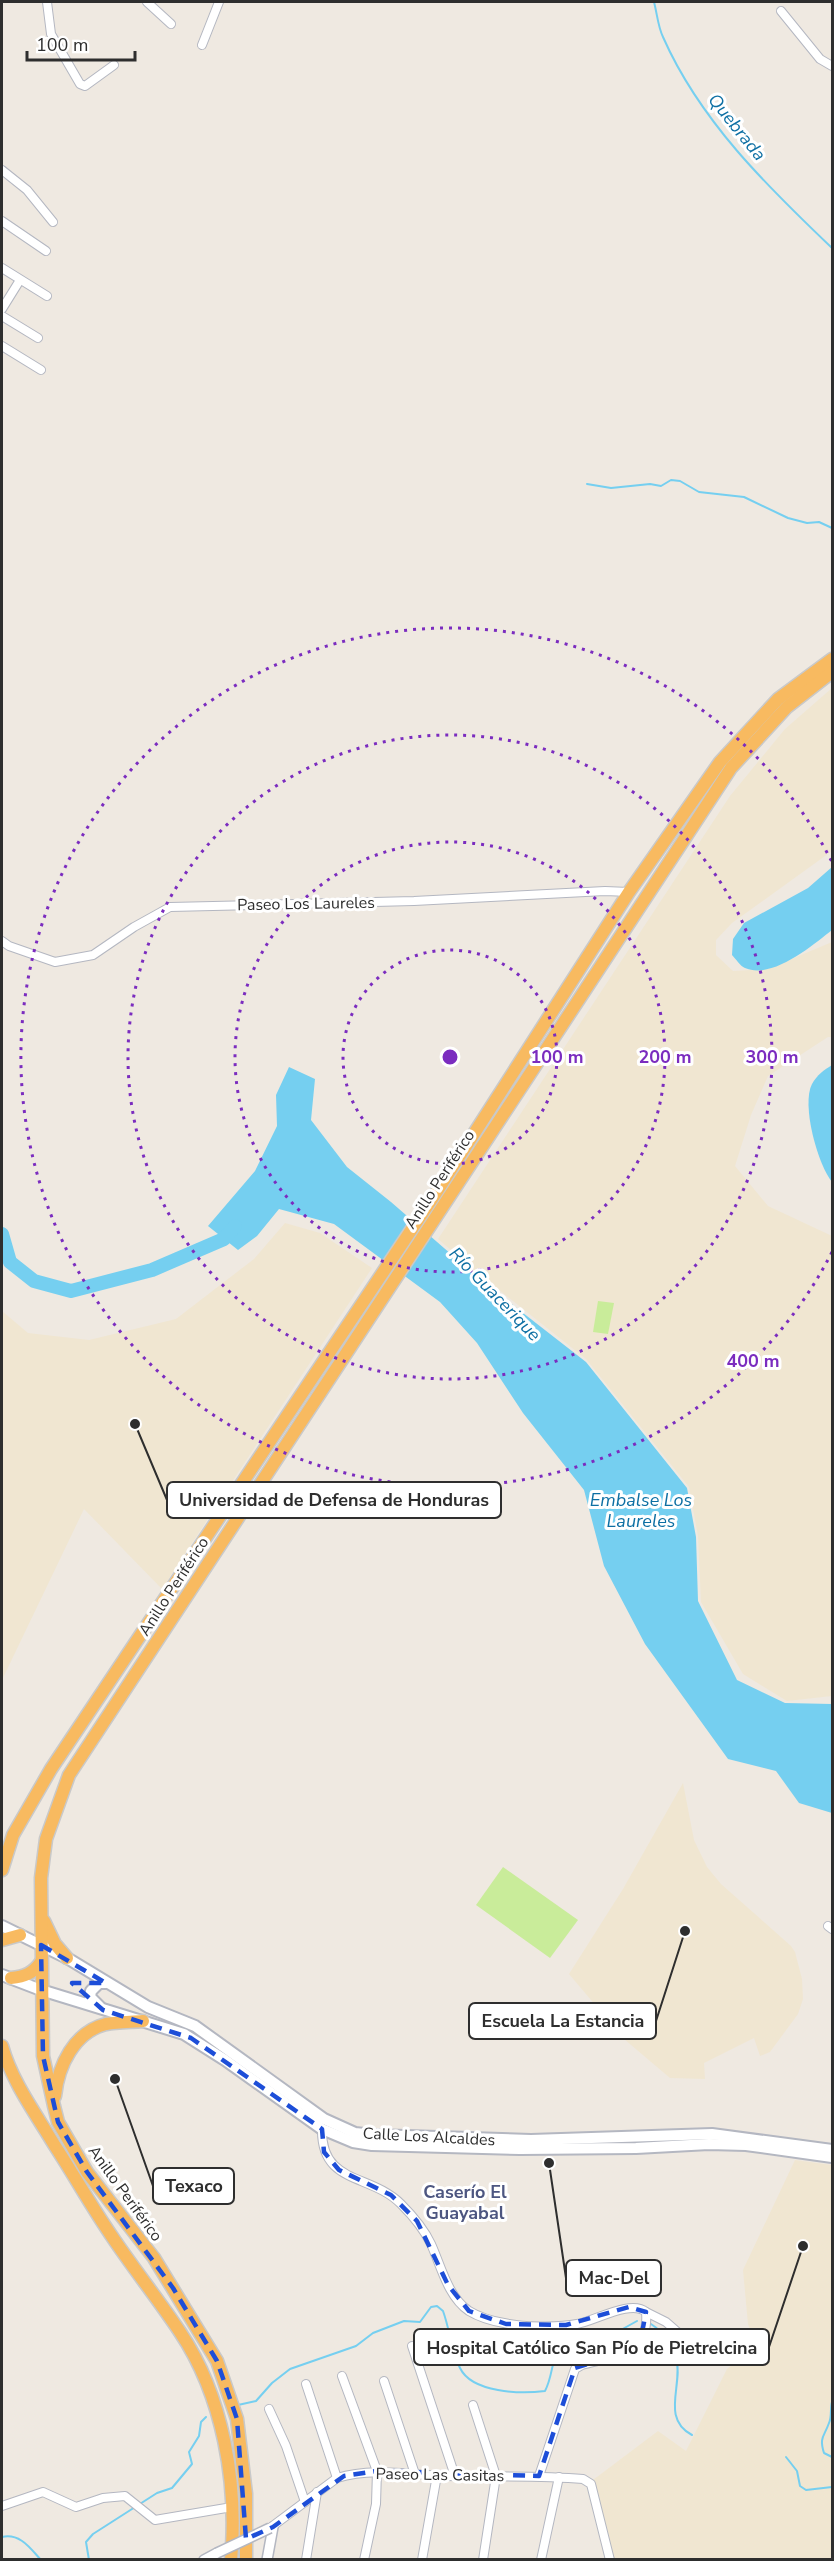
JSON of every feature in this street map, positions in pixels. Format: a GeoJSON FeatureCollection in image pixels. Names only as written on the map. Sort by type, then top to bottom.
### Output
{"type":"FeatureCollection","features":[{"type":"Feature","properties":{"kind":"highway","name":"Anillo Periférico"},"geometry":{"type":"LineString","coordinates":[[246,2559],[247,2523],[243,2457],[237,2419],[217,2361],[154,2258],[87,2172],[58,2122],[43,2056],[41,1878],[46,1839],[69,1775],[439,1198],[629,892],[720,762],[778,699],[832,659]]}},
{"type":"Feature","properties":{"kind":"highway","name":"Anillo Periférico"},"geometry":{"type":"LineString","coordinates":[[439,1198],[731,768],[787,707],[832,672]]}},
{"type":"Feature","properties":{"kind":"highway","name":"Anillo Periférico"},"geometry":{"type":"LineString","coordinates":[[2,1870],[13,1835],[70,1741],[368,1308]]}},
{"type":"Feature","properties":{"kind":"highway"},"geometry":{"type":"LineString","coordinates":[[2,1847],[13,1835]]}},
{"type":"Feature","properties":{"kind":"highway"},"geometry":{"type":"LineString","coordinates":[[42,1908],[51,1937],[68,1958]]}},
{"type":"Feature","properties":{"kind":"highway"},"geometry":{"type":"LineString","coordinates":[[2,1940],[20,1935]]}},
{"type":"Feature","properties":{"kind":"highway"},"geometry":{"type":"LineString","coordinates":[[6,1976],[29,1974],[42,1962]]}},
{"type":"Feature","properties":{"kind":"highway"},"geometry":{"type":"LineString","coordinates":[[54,2106],[57,2077],[67,2055],[81,2038],[93,2028],[107,2024],[143,2021]]}},
{"type":"Feature","properties":{"kind":"highway","name":"Anillo Periférico"},"geometry":{"type":"LineString","coordinates":[[2,2046],[16,2082],[109,2233],[181,2333],[201,2369],[221,2426],[232,2507],[231,2559]]}},
{"type":"Feature","properties":{"kind":"main road","name":"Calle Los Alcaldes"},"geometry":{"type":"LineString","coordinates":[[2,1926],[68,1958],[148,2007],[195,2026],[324,2120],[356,2133],[531,2140],[712,2134],[832,2150]]}},
{"type":"Feature","properties":{"kind":"main road","name":"Calle Los Alcaldes"},"geometry":{"type":"LineString","coordinates":[[6,1976],[41,1990],[191,2038],[322,2129],[353,2142],[381,2145],[520,2149],[746,2145],[832,2157]]}},
{"type":"Feature","properties":{"kind":"main road"},"geometry":{"type":"LineString","coordinates":[[103,2010],[90,1997],[91,1991],[99,1983],[106,1983]]}},
{"type":"Feature","properties":{"kind":"main road"},"geometry":{"type":"LineString","coordinates":[[712,2134],[720,2132],[832,2144]]}},
{"type":"Feature","properties":{"kind":"main road"},"geometry":{"type":"LineString","coordinates":[[746,2145],[832,2163]]}},
{"type":"Feature","properties":{"kind":"street"},"geometry":{"type":"LineString","coordinates":[[47,2],[54,43],[80,84],[85,86],[91,83],[114,65]]}},
{"type":"Feature","properties":{"kind":"street"},"geometry":{"type":"LineString","coordinates":[[147,2],[171,24]]}},
{"type":"Feature","properties":{"kind":"street"},"geometry":{"type":"LineString","coordinates":[[202,45],[219,2]]}},
{"type":"Feature","properties":{"kind":"street"},"geometry":{"type":"LineString","coordinates":[[781,11],[820,59],[832,66]]}},
{"type":"Feature","properties":{"kind":"street"},"geometry":{"type":"LineString","coordinates":[[2,170],[27,190],[53,222]]}},
{"type":"Feature","properties":{"kind":"street"},"geometry":{"type":"LineString","coordinates":[[2,221],[46,251]]}},
{"type":"Feature","properties":{"kind":"street"},"geometry":{"type":"LineString","coordinates":[[2,268],[47,296]]}},
{"type":"Feature","properties":{"kind":"street"},"geometry":{"type":"LineString","coordinates":[[2,309],[20,280]]}},
{"type":"Feature","properties":{"kind":"street"},"geometry":{"type":"LineString","coordinates":[[2,316],[38,338]]}},
{"type":"Feature","properties":{"kind":"street"},"geometry":{"type":"LineString","coordinates":[[2,346],[41,370]]}},
{"type":"Feature","properties":{"kind":"street","name":"Paseo Los Laureles"},"geometry":{"type":"LineString","coordinates":[[2,941],[9,946],[55,962],[93,955],[134,927],[170,907],[424,901],[605,891],[629,892]]}},
{"type":"Feature","properties":{"kind":"street"},"geometry":{"type":"LineString","coordinates":[[322,2129],[324,2152],[339,2170],[345,2175],[369,2182],[391,2195],[417,2221],[430,2242],[452,2291],[470,2311],[506,2324],[566,2325],[578,2324],[629,2307],[642,2308],[666,2322],[682,2336]]}},
{"type":"Feature","properties":{"kind":"street"},"geometry":{"type":"LineString","coordinates":[[539,2476],[575,2369],[637,2347],[646,2312]]}},
{"type":"Feature","properties":{"kind":"street"},"geometry":{"type":"LineString","coordinates":[[412,2346],[455,2476]]}},
{"type":"Feature","properties":{"kind":"street"},"geometry":{"type":"LineString","coordinates":[[342,2376],[376,2471],[376,2504],[364,2559]]}},
{"type":"Feature","properties":{"kind":"street"},"geometry":{"type":"LineString","coordinates":[[384,2380],[415,2474]]}},
{"type":"Feature","properties":{"kind":"street"},"geometry":{"type":"LineString","coordinates":[[306,2384],[337,2478]]}},
{"type":"Feature","properties":{"kind":"street"},"geometry":{"type":"LineString","coordinates":[[473,2405],[496,2476],[483,2559]]}},
{"type":"Feature","properties":{"kind":"street"},"geometry":{"type":"LineString","coordinates":[[269,2409],[286,2446],[305,2502]]}},
{"type":"Feature","properties":{"kind":"street","name":"Paseo Las Casitas"},"geometry":{"type":"LineString","coordinates":[[204,2559],[271,2528],[337,2478],[376,2471],[455,2476],[539,2476],[583,2479],[591,2484],[610,2559]]}},
{"type":"Feature","properties":{"kind":"street"},"geometry":{"type":"LineString","coordinates":[[422,2559],[437,2475]]}},
{"type":"Feature","properties":{"kind":"street"},"geometry":{"type":"LineString","coordinates":[[541,2559],[559,2477]]}},
{"type":"Feature","properties":{"kind":"street"},"geometry":{"type":"LineString","coordinates":[[2,2506],[43,2492],[76,2507],[112,2496],[131,2499],[155,2520],[232,2507]]}},
{"type":"Feature","properties":{"kind":"street"},"geometry":{"type":"LineString","coordinates":[[306,2559],[317,2492]]}},
{"type":"Feature","properties":{"kind":"street"},"geometry":{"type":"LineString","coordinates":[[267,2559],[271,2528]]}},
{"type":"Feature","properties":{"kind":"highlighted area"},"geometry":{"type":"Polygon","coordinates":[[[41,1945],[106,1983],[72,1983],[103,2010],[191,2038],[322,2129],[324,2152],[339,2170],[391,2195],[417,2221],[448,2285],[469,2311],[506,2324],[566,2325],[629,2307],[646,2312],[640,2343],[632,2350],[575,2368],[539,2476],[377,2471],[344,2476],[273,2527],[246,2539],[237,2419],[217,2361],[173,2288],[87,2172],[58,2122],[43,2056],[41,1945]]]}},
{"type":"Feature","properties":{"kind":"shaded area"},"geometry":{"type":"Polygon","coordinates":[[[832,688],[832,851],[732,923],[716,940],[716,955],[733,971],[768,969],[832,942],[832,1037],[828,1037],[768,1076],[751,1115],[735,1166],[768,1206],[832,1236],[832,1696],[787,1701],[743,1674],[701,1602],[698,1536],[689,1487],[586,1359],[438,1239],[730,796],[785,729],[832,688]]]}},
{"type":"Feature","properties":{"kind":"shaded area"},"geometry":{"type":"Polygon","coordinates":[[[285,1223],[320,1233],[372,1268],[162,1589],[84,1509],[2,1680],[2,1311],[28,1333],[89,1340],[176,1319],[254,1259],[285,1223]]]}},
{"type":"Feature","properties":{"kind":"shaded area"},"geometry":{"type":"Polygon","coordinates":[[[683,1783],[694,1840],[707,1867],[721,1884],[791,1946],[795,1952],[802,1979],[803,1999],[798,2014],[770,2052],[760,2056],[754,2038],[704,2063],[705,2079],[670,2078],[624,2039],[569,1974],[623,1889],[683,1783]]]}},
{"type":"Feature","properties":{"kind":"shaded area"},"geometry":{"type":"Polygon","coordinates":[[[795,2160],[832,2165],[832,2559],[613,2559],[593,2480],[658,2431],[686,2451],[727,2369],[756,2346],[748,2324],[743,2270],[795,2160]]]}},
{"type":"Feature","properties":{"kind":"green space"},"geometry":{"type":"Polygon","coordinates":[[[598,1301],[614,1303],[608,1334],[593,1332],[598,1301]]]}},
{"type":"Feature","properties":{"kind":"green space"},"geometry":{"type":"Polygon","coordinates":[[[503,1867],[578,1920],[550,1958],[476,1905],[503,1867]]]}},
{"type":"Feature","properties":{"kind":"water"},"geometry":{"type":"Polygon","coordinates":[[[832,867],[832,930],[803,952],[779,965],[756,970],[741,966],[732,955],[733,939],[744,923],[808,888],[832,867]]]}},
{"type":"Feature","properties":{"kind":"water"},"geometry":{"type":"Polygon","coordinates":[[[832,1065],[832,1182],[821,1162],[813,1134],[809,1094],[816,1078],[832,1065]]]}},
{"type":"Feature","properties":{"kind":"water","name":"Embalse Los Laureles"},"geometry":{"type":"Polygon","coordinates":[[[289,1067],[315,1079],[311,1120],[347,1167],[482,1281],[586,1362],[687,1488],[696,1537],[698,1601],[737,1680],[785,1703],[832,1704],[832,1813],[799,1803],[776,1771],[728,1759],[645,1644],[604,1566],[584,1490],[523,1413],[477,1343],[440,1302],[334,1224],[279,1209],[257,1236],[238,1250],[208,1226],[255,1171],[277,1126],[276,1095],[289,1067]]]}},
{"type":"Feature","properties":{"kind":"waterway","name":"Quebrada"},"geometry":{"type":"LineString","coordinates":[[654,2],[661,33],[678,68],[696,97],[737,151],[783,201],[832,248]]}},
{"type":"Feature","properties":{"kind":"waterway"},"geometry":{"type":"LineString","coordinates":[[587,484],[611,488],[650,484],[661,486],[671,480],[680,481],[699,492],[744,497],[788,518],[807,523],[819,522],[832,528]]}},
{"type":"Feature","properties":{"kind":"waterway","name":"Río Guacerique"},"geometry":{"type":"LineString","coordinates":[[2,1234],[10,1262],[34,1281],[71,1291],[152,1270],[224,1239],[235,1226]]}},
{"type":"Feature","properties":{"kind":"waterway"},"geometry":{"type":"LineString","coordinates":[[238,2405],[256,2401],[272,2383],[290,2369],[356,2346],[373,2333],[404,2321],[420,2322],[431,2307],[437,2306],[443,2311],[457,2361],[466,2376],[486,2387],[511,2392],[545,2391],[560,2346],[619,2331],[637,2321]]}},
{"type":"Feature","properties":{"kind":"waterway"},"geometry":{"type":"LineString","coordinates":[[651,2324],[666,2338],[676,2357],[678,2367],[675,2410],[682,2428],[692,2435]]}},
{"type":"Feature","properties":{"kind":"waterway"},"geometry":{"type":"LineString","coordinates":[[832,2402],[830,2421],[822,2444],[824,2453],[832,2457]]}},
{"type":"Feature","properties":{"kind":"waterway"},"geometry":{"type":"LineString","coordinates":[[89,2560],[86,2542],[93,2534],[157,2493],[172,2488],[192,2464],[189,2452],[199,2436],[201,2422],[206,2417]]}},
{"type":"Feature","properties":{"kind":"waterway"},"geometry":{"type":"LineString","coordinates":[[786,2457],[797,2471],[800,2486],[806,2490],[832,2487]]}},
{"type":"Feature","properties":{"kind":"waterway"},"geometry":{"type":"LineString","coordinates":[[2,2537],[19,2539],[29,2546],[41,2560]]}},
{"type":"Feature","properties":{"kind":"place","name":"Universidad de Defensa de Honduras"},"geometry":{"type":"Point","coordinates":[135,1424]}},
{"type":"Feature","properties":{"kind":"place","name":"Escuela La Estancia"},"geometry":{"type":"Point","coordinates":[685,1931]}},
{"type":"Feature","properties":{"kind":"place","name":"Texaco"},"geometry":{"type":"Point","coordinates":[115,2079]}},
{"type":"Feature","properties":{"kind":"place","name":"Mac-Del"},"geometry":{"type":"Point","coordinates":[549,2163]}},
{"type":"Feature","properties":{"kind":"place","name":"Hospital Católico San Pío de Pietrelcina"},"geometry":{"type":"Point","coordinates":[803,2246]}},
{"type":"Feature","properties":{"kind":"district","name":"Caserío El Guayabal"},"geometry":{"type":"Point","coordinates":[465,2202]}}]}
